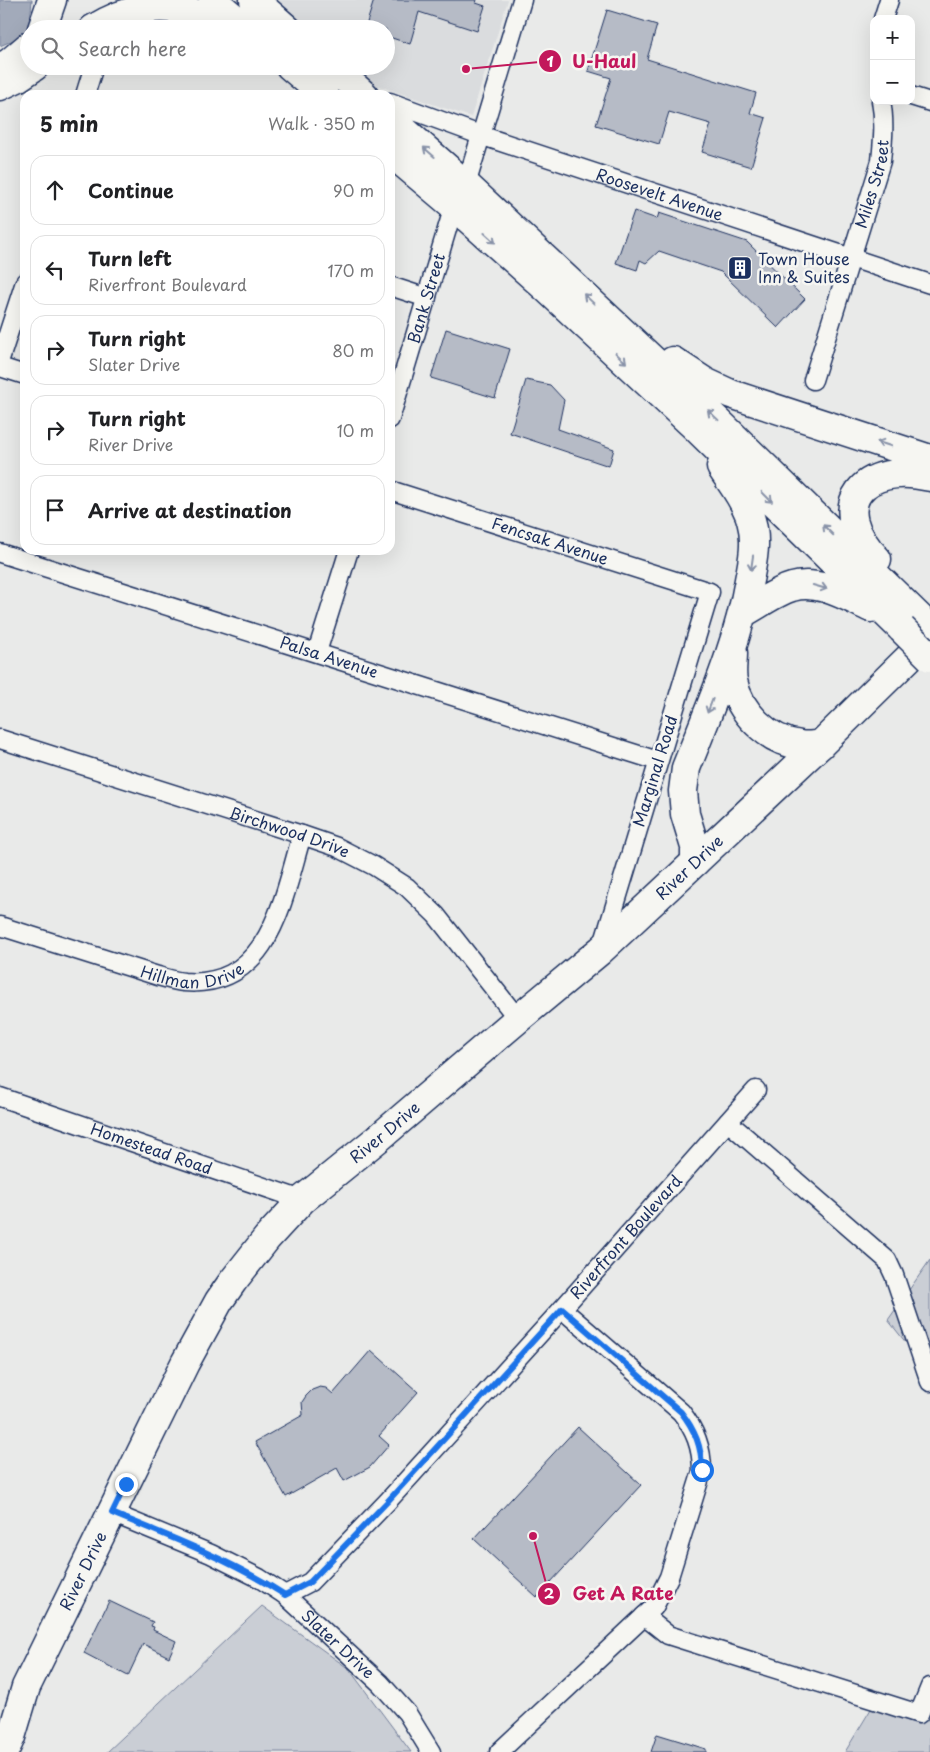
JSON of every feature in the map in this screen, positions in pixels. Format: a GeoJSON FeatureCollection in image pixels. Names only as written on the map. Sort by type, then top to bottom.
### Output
{"type":"FeatureCollection","features":[{"type":"Feature","properties":{"kind":"main road"},"geometry":{"type":"LineString","coordinates":[[45,20],[52,0]]}},
{"type":"Feature","properties":{"kind":"main road"},"geometry":{"type":"LineString","coordinates":[[213,0],[236,20]]}},
{"type":"Feature","properties":{"kind":"main road"},"geometry":{"type":"LineString","coordinates":[[254,0],[277,20]]}},
{"type":"Feature","properties":{"kind":"main road"},"geometry":{"type":"LineString","coordinates":[[110,20],[144,7],[170,8],[197,14],[209,20]]}},
{"type":"Feature","properties":{"kind":"main road"},"geometry":{"type":"LineString","coordinates":[[0,66],[9,63],[20,54]]}},
{"type":"Feature","properties":{"kind":"main road"},"geometry":{"type":"LineString","coordinates":[[0,86],[22,75]]}},
{"type":"Feature","properties":{"kind":"main road"},"geometry":{"type":"LineString","coordinates":[[301,75],[318,90]]}},
{"type":"Feature","properties":{"kind":"main road"},"geometry":{"type":"LineString","coordinates":[[395,124],[547,289],[694,426],[904,615]]}},
{"type":"Feature","properties":{"kind":"main road"},"geometry":{"type":"LineString","coordinates":[[395,155],[460,195],[625,332],[720,423],[904,615]]}},
{"type":"Feature","properties":{"kind":"main road"},"geometry":{"type":"LineString","coordinates":[[625,332],[705,382],[731,394],[930,459]]}},
{"type":"Feature","properties":{"kind":"main road"},"geometry":{"type":"LineString","coordinates":[[694,426],[742,501],[751,519],[755,538],[753,562],[744,613],[686,768],[683,791],[684,814],[695,847],[694,862]]}},
{"type":"Feature","properties":{"kind":"main road"},"geometry":{"type":"LineString","coordinates":[[930,477],[900,474],[887,475],[872,480],[859,491],[853,502],[852,519],[857,534],[866,548],[878,560],[904,615],[930,657]]}},
{"type":"Feature","properties":{"kind":"main road"},"geometry":{"type":"LineString","coordinates":[[744,613],[792,587],[810,585],[904,615]]}},
{"type":"Feature","properties":{"kind":"main road","name":"River Drive"},"geometry":{"type":"LineString","coordinates":[[4,1752],[11,1737],[26,1687],[185,1363],[208,1319],[233,1281],[267,1238],[302,1200],[381,1136],[601,950],[820,745],[930,637]]}},
{"type":"Feature","properties":{"kind":"main road"},"geometry":{"type":"LineString","coordinates":[[733,644],[733,680],[737,695],[752,718],[772,735],[785,741],[801,746],[820,745]]}},
{"type":"Feature","properties":{"kind":"street","name":"Bank Street"},"geometry":{"type":"LineString","coordinates":[[395,403],[522,0]]}},
{"type":"Feature","properties":{"kind":"street"},"geometry":{"type":"LineString","coordinates":[[884,15],[889,0]]}},
{"type":"Feature","properties":{"kind":"street"},"geometry":{"type":"LineString","coordinates":[[87,90],[91,75]]}},
{"type":"Feature","properties":{"kind":"street"},"geometry":{"type":"LineString","coordinates":[[348,81],[365,90]]}},
{"type":"Feature","properties":{"kind":"street"},"geometry":{"type":"LineString","coordinates":[[915,97],[930,102]]}},
{"type":"Feature","properties":{"kind":"street","name":"Roosevelt Avenue"},"geometry":{"type":"LineString","coordinates":[[395,104],[480,135],[930,284]]}},
{"type":"Feature","properties":{"kind":"street","name":"Miles Street"},"geometry":{"type":"LineString","coordinates":[[813,380],[881,161],[884,135],[882,105]]}},
{"type":"Feature","properties":{"kind":"street"},"geometry":{"type":"LineString","coordinates":[[395,288],[427,298]]}},
{"type":"Feature","properties":{"kind":"street"},"geometry":{"type":"LineString","coordinates":[[0,359],[20,297]]}},
{"type":"Feature","properties":{"kind":"street"},"geometry":{"type":"LineString","coordinates":[[0,367],[20,373]]}},
{"type":"Feature","properties":{"kind":"street","name":"Fencsak Avenue"},"geometry":{"type":"LineString","coordinates":[[395,492],[710,592]]}},
{"type":"Feature","properties":{"kind":"street","name":"Palsa Avenue"},"geometry":{"type":"LineString","coordinates":[[0,553],[658,761]]}},
{"type":"Feature","properties":{"kind":"street"},"geometry":{"type":"LineString","coordinates":[[317,652],[347,555]]}},
{"type":"Feature","properties":{"kind":"street","name":"Marginal Road"},"geometry":{"type":"LineString","coordinates":[[601,950],[710,592]]}},
{"type":"Feature","properties":{"kind":"street","name":"Birchwood Drive"},"geometry":{"type":"LineString","coordinates":[[0,739],[302,835],[337,847],[374,866],[407,887],[436,915],[518,1019]]}},
{"type":"Feature","properties":{"kind":"street","name":"Hillman Drive"},"geometry":{"type":"LineString","coordinates":[[0,926],[158,976],[184,982],[211,980],[236,972],[258,953],[273,929],[302,835]]}},
{"type":"Feature","properties":{"kind":"street","name":"Riverfront Boulevard"},"geometry":{"type":"LineString","coordinates":[[285,1595],[310,1582],[458,1425],[756,1090]]}},
{"type":"Feature","properties":{"kind":"street","name":"Homestead Road"},"geometry":{"type":"LineString","coordinates":[[0,1097],[302,1200]]}},
{"type":"Feature","properties":{"kind":"street"},"geometry":{"type":"LineString","coordinates":[[728,1122],[887,1260],[894,1275],[930,1382]]}},
{"type":"Feature","properties":{"kind":"street"},"geometry":{"type":"LineString","coordinates":[[499,1752],[654,1607],[669,1577],[702,1470],[700,1447],[692,1425],[681,1412],[562,1309]]}},
{"type":"Feature","properties":{"kind":"street","name":"Slater Drive"},"geometry":{"type":"LineString","coordinates":[[112,1513],[220,1558],[259,1578],[285,1595],[380,1683],[406,1713],[431,1752]]}},
{"type":"Feature","properties":{"kind":"street"},"geometry":{"type":"LineString","coordinates":[[644,1616],[668,1635],[919,1714],[930,1687]]}},
{"type":"Feature","properties":{"kind":"shaded area"},"geometry":{"type":"Polygon","coordinates":[[[271,0],[508,0],[471,117],[376,85],[363,75],[395,75],[395,20],[295,20],[271,0]]]}},
{"type":"Feature","properties":{"kind":"shaded area"},"geometry":{"type":"Polygon","coordinates":[[[930,1260],[930,1373],[888,1320],[930,1260]]]}},
{"type":"Feature","properties":{"kind":"shaded area"},"geometry":{"type":"Polygon","coordinates":[[[262,1606],[349,1669],[411,1752],[107,1752],[262,1606]]]}},
{"type":"Feature","properties":{"kind":"shaded area"},"geometry":{"type":"Polygon","coordinates":[[[880,1694],[930,1707],[930,1752],[845,1752],[880,1694]]]}},
{"type":"Feature","properties":{"kind":"water"},"geometry":{"type":"Polygon","coordinates":[[[0,0],[32,0],[30,20],[20,20],[20,37],[0,46],[0,0]]]}},
{"type":"Feature","properties":{"kind":"building"},"geometry":{"type":"Polygon","coordinates":[[[374,0],[477,0],[476,3],[485,6],[477,31],[419,12],[410,44],[395,39],[395,20],[368,20],[374,0]]]}},
{"type":"Feature","properties":{"kind":"building"},"geometry":{"type":"Polygon","coordinates":[[[607,10],[657,25],[647,59],[756,93],[750,113],[766,118],[751,167],[702,152],[711,124],[669,112],[659,144],[596,125],[611,78],[588,71],[607,10]]]}},
{"type":"Feature","properties":{"kind":"building","name":"Town House Inn & Suites"},"geometry":{"type":"Polygon","coordinates":[[[634,211],[657,219],[659,213],[747,242],[805,299],[778,328],[721,272],[659,251],[646,263],[640,260],[637,270],[616,263],[634,211]]]}},
{"type":"Feature","properties":{"kind":"building"},"geometry":{"type":"Polygon","coordinates":[[[446,329],[510,349],[495,398],[431,378],[446,329]]]}},
{"type":"Feature","properties":{"kind":"building"},"geometry":{"type":"Polygon","coordinates":[[[526,380],[550,385],[564,400],[558,429],[614,449],[609,466],[510,433],[526,380]]]}},
{"type":"Feature","properties":{"kind":"building"},"geometry":{"type":"Polygon","coordinates":[[[371,1350],[418,1392],[379,1436],[389,1445],[370,1467],[344,1481],[337,1468],[286,1497],[255,1442],[303,1415],[302,1402],[312,1390],[320,1387],[326,1388],[333,1394],[371,1350]]]}},
{"type":"Feature","properties":{"kind":"building"},"geometry":{"type":"Polygon","coordinates":[[[578,1427],[641,1485],[537,1597],[474,1539],[578,1427]]]}},
{"type":"Feature","properties":{"kind":"building"},"geometry":{"type":"Polygon","coordinates":[[[109,1601],[153,1622],[151,1626],[154,1627],[153,1630],[176,1641],[169,1657],[143,1644],[128,1676],[84,1653],[109,1601]]]}},
{"type":"Feature","properties":{"kind":"building"},"geometry":{"type":"Polygon","coordinates":[[[657,1734],[706,1749],[706,1752],[651,1752],[657,1734]]]}},
{"type":"Feature","properties":{"kind":"place","name":"U-Haul"},"geometry":{"type":"Point","coordinates":[466,69]}},
{"type":"Feature","properties":{"kind":"place","name":"Town House Inn & Suites"},"geometry":{"type":"Point","coordinates":[740,268]}},
{"type":"Feature","properties":{"kind":"place","name":"Get A Rate"},"geometry":{"type":"Point","coordinates":[533,1536]}},
{"type":"Feature","properties":{"kind":"route"},"geometry":{"type":"LineString","coordinates":[[126,1484],[112,1513],[211,1554],[259,1578],[285,1595],[310,1582],[387,1502],[562,1309],[681,1412],[692,1425],[697,1436],[702,1459],[702,1470]]}}]}
